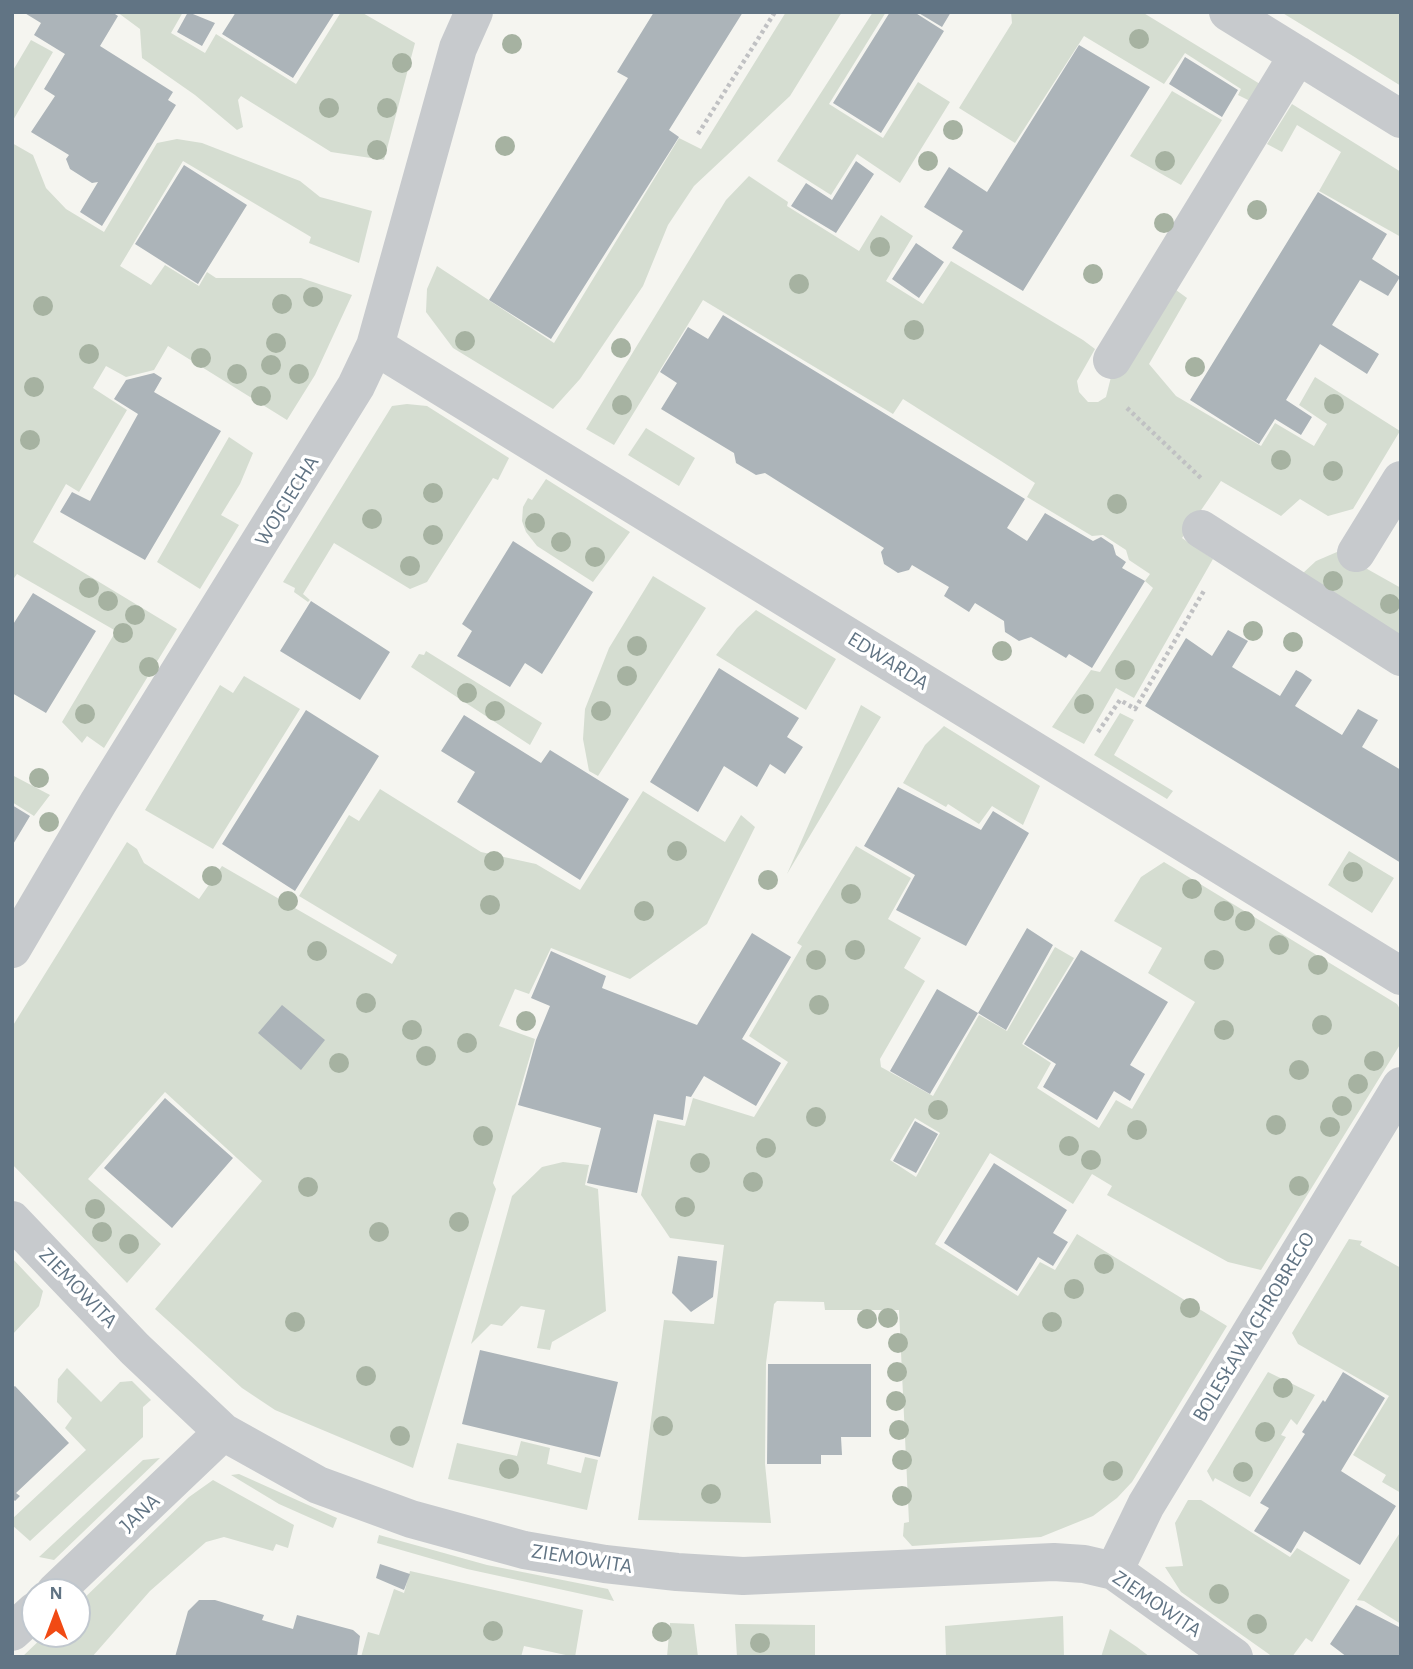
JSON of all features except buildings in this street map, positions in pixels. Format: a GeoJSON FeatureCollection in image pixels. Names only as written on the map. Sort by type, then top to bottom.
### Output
{"type":"FeatureCollection","features":[{"type":"Feature","properties":{"kind":"street","name":"WOJCIECHA"},"geometry":{"type":"LineString","coordinates":[[12,949],[103,795],[311,464],[356,386],[375,346],[458,48],[474,12]]}},
{"type":"Feature","properties":{"kind":"street"},"geometry":{"type":"LineString","coordinates":[[1228,12],[1401,119]]}},
{"type":"Feature","properties":{"kind":"street"},"geometry":{"type":"LineString","coordinates":[[1111,360],[1298,55]]}},
{"type":"Feature","properties":{"kind":"street","name":"EDWARDA"},"geometry":{"type":"LineString","coordinates":[[375,346],[1401,976]]}},
{"type":"Feature","properties":{"kind":"street"},"geometry":{"type":"LineString","coordinates":[[1356,553],[1401,480]]}},
{"type":"Feature","properties":{"kind":"street"},"geometry":{"type":"LineString","coordinates":[[1215,538],[1401,657]]}},
{"type":"Feature","properties":{"kind":"street","name":"BOLESŁAWA CHROBREGO"},"geometry":{"type":"LineString","coordinates":[[1114,1571],[1146,1505],[1401,1086]]}},
{"type":"Feature","properties":{"kind":"street","name":"ZIEMOWITA"},"geometry":{"type":"LineString","coordinates":[[12,1220],[135,1349],[223,1432],[318,1485],[411,1519],[524,1550],[605,1564],[743,1576],[1054,1562],[1114,1571],[1234,1657]]}},
{"type":"Feature","properties":{"kind":"street","name":"JANA"},"geometry":{"type":"LineString","coordinates":[[70,1578],[223,1432]]}},
{"type":"Feature","properties":{"kind":"path"},"geometry":{"type":"LineString","coordinates":[[698,134],[775,12]]}},
{"type":"Feature","properties":{"kind":"path"},"geometry":{"type":"LineString","coordinates":[[1070,773],[1120,700],[1135,709],[1215,538],[1213,490],[1123,403],[1122,374],[1111,360]]}},
{"type":"Feature","properties":{"kind":"shaded area"},"geometry":{"type":"Polygon","coordinates":[[[117,12],[183,12],[171,33],[205,53],[216,34],[296,84],[341,12],[361,12],[415,43],[384,160],[331,152],[241,96],[238,100],[243,127],[237,130],[195,95],[142,58],[140,29],[117,12]]]}},
{"type":"Feature","properties":{"kind":"shaded area"},"geometry":{"type":"Polygon","coordinates":[[[786,12],[842,12],[790,96],[694,186],[668,225],[643,286],[580,379],[553,409],[453,348],[426,312],[427,289],[437,266],[554,343],[679,138],[701,149],[786,12]]]}},
{"type":"Feature","properties":{"kind":"shaded area"},"geometry":{"type":"Polygon","coordinates":[[[873,12],[886,12],[829,104],[883,138],[918,82],[950,102],[900,183],[857,154],[831,195],[777,161],[873,12]]]}},
{"type":"Feature","properties":{"kind":"shaded area"},"geometry":{"type":"Polygon","coordinates":[[[1011,12],[1142,12],[1260,84],[1250,101],[1238,95],[1241,89],[1185,53],[1164,84],[1084,36],[1015,143],[959,108],[1012,23],[1011,12]]]}},
{"type":"Feature","properties":{"kind":"shaded area"},"geometry":{"type":"Polygon","coordinates":[[[1281,12],[1401,12],[1401,86],[1353,56],[1281,12]]]}},
{"type":"Feature","properties":{"kind":"shaded area"},"geometry":{"type":"Polygon","coordinates":[[[31,40],[53,52],[12,122],[12,72],[31,40]]]}},
{"type":"Feature","properties":{"kind":"shaded area"},"geometry":{"type":"Polygon","coordinates":[[[1172,91],[1222,120],[1181,185],[1130,156],[1172,91]]]}},
{"type":"Feature","properties":{"kind":"shaded area"},"geometry":{"type":"Polygon","coordinates":[[[1292,104],[1401,172],[1401,237],[1319,191],[1341,152],[1297,125],[1282,152],[1267,144],[1292,104]]]}},
{"type":"Feature","properties":{"kind":"shaded area"},"geometry":{"type":"Polygon","coordinates":[[[177,139],[202,143],[300,181],[320,197],[372,211],[359,263],[309,243],[311,237],[183,161],[120,266],[151,285],[165,265],[199,286],[207,272],[216,278],[301,278],[352,295],[315,375],[287,420],[168,346],[154,370],[126,377],[106,366],[93,388],[127,410],[79,492],[66,484],[33,542],[177,629],[104,748],[87,736],[82,743],[62,722],[116,631],[17,574],[12,581],[12,143],[33,155],[46,188],[66,209],[104,232],[157,143],[177,139]]]}},
{"type":"Feature","properties":{"kind":"shaded area"},"geometry":{"type":"Polygon","coordinates":[[[749,176],[788,202],[787,206],[859,251],[881,215],[913,236],[886,281],[923,304],[951,261],[1083,340],[1095,349],[1077,381],[1079,392],[1088,402],[1098,402],[1106,397],[1114,365],[1176,290],[1187,298],[1149,364],[1176,396],[1261,446],[1275,423],[1314,446],[1327,424],[1299,405],[1315,377],[1400,431],[1353,509],[1328,516],[1300,499],[1281,516],[1221,481],[1182,538],[1213,559],[1134,698],[1116,688],[1084,744],[1052,727],[1091,670],[1100,672],[1153,588],[1145,581],[1150,574],[1129,560],[1126,550],[1103,535],[1092,536],[1027,497],[1035,483],[903,399],[893,414],[703,300],[614,445],[586,429],[726,200],[749,176]]]}},
{"type":"Feature","properties":{"kind":"shaded area"},"geometry":{"type":"Polygon","coordinates":[[[392,406],[427,406],[509,458],[498,480],[493,478],[427,582],[410,589],[334,543],[303,594],[310,600],[308,602],[294,592],[295,588],[283,582],[392,406]]]}},
{"type":"Feature","properties":{"kind":"shaded area"},"geometry":{"type":"Polygon","coordinates":[[[646,428],[695,458],[679,486],[628,455],[646,428]]]}},
{"type":"Feature","properties":{"kind":"shaded area"},"geometry":{"type":"Polygon","coordinates":[[[229,437],[253,453],[240,484],[221,515],[239,525],[200,589],[157,562],[229,437]]]}},
{"type":"Feature","properties":{"kind":"shaded area"},"geometry":{"type":"Polygon","coordinates":[[[546,479],[630,532],[593,582],[537,546],[526,532],[522,521],[523,507],[528,498],[532,500],[546,479]]]}},
{"type":"Feature","properties":{"kind":"shaded area"},"geometry":{"type":"Polygon","coordinates":[[[1337,552],[1401,588],[1401,636],[1302,574],[1316,561],[1337,552]]]}},
{"type":"Feature","properties":{"kind":"shaded area"},"geometry":{"type":"Polygon","coordinates":[[[653,576],[706,608],[598,776],[589,771],[583,739],[585,709],[609,648],[653,576]]]}},
{"type":"Feature","properties":{"kind":"shaded area"},"geometry":{"type":"Polygon","coordinates":[[[756,610],[836,659],[806,710],[716,655],[737,628],[756,610]]]}},
{"type":"Feature","properties":{"kind":"shaded area"},"geometry":{"type":"Polygon","coordinates":[[[426,651],[542,723],[530,745],[411,667],[419,654],[424,655],[426,651]]]}},
{"type":"Feature","properties":{"kind":"shaded area"},"geometry":{"type":"Polygon","coordinates":[[[244,676],[300,709],[213,849],[145,810],[220,685],[233,693],[244,676]]]}},
{"type":"Feature","properties":{"kind":"shaded area"},"geometry":{"type":"Polygon","coordinates":[[[861,705],[881,717],[787,874],[861,705]]]}},
{"type":"Feature","properties":{"kind":"shaded area"},"geometry":{"type":"Polygon","coordinates":[[[1120,713],[1134,720],[1114,755],[1173,791],[1167,799],[1094,755],[1120,713]]]}},
{"type":"Feature","properties":{"kind":"shaded area"},"geometry":{"type":"Polygon","coordinates":[[[944,726],[1040,786],[1023,825],[992,806],[979,824],[948,804],[946,807],[903,783],[925,745],[944,726]]]}},
{"type":"Feature","properties":{"kind":"shaded area"},"geometry":{"type":"Polygon","coordinates":[[[12,775],[50,795],[34,816],[12,802],[12,775]]]}},
{"type":"Feature","properties":{"kind":"shaded area"},"geometry":{"type":"Polygon","coordinates":[[[380,789],[481,852],[536,864],[580,890],[643,791],[725,842],[741,815],[755,827],[707,924],[630,979],[551,948],[529,994],[515,989],[499,1026],[535,1039],[493,1183],[496,1189],[413,1468],[275,1410],[242,1388],[155,1309],[262,1181],[165,1092],[88,1179],[161,1244],[127,1283],[12,1164],[12,1027],[127,842],[137,849],[144,863],[199,899],[222,866],[392,964],[397,955],[299,896],[349,815],[359,821],[380,789]]]}},
{"type":"Feature","properties":{"kind":"shaded area"},"geometry":{"type":"Polygon","coordinates":[[[856,846],[911,878],[888,919],[921,938],[904,968],[925,981],[880,1059],[881,1067],[933,1096],[979,1015],[1007,1031],[1055,947],[1074,958],[1022,1044],[1051,1063],[1037,1088],[1099,1128],[1116,1100],[1132,1109],[1195,1002],[1148,973],[1162,948],[1114,921],[1141,877],[1164,862],[1397,1004],[1401,1011],[1401,1043],[1261,1270],[1228,1262],[1107,1195],[1112,1186],[1092,1174],[1073,1204],[990,1153],[935,1244],[1018,1296],[1040,1262],[1055,1270],[1077,1234],[1227,1326],[1132,1482],[1117,1498],[1093,1516],[1041,1537],[912,1546],[903,1536],[904,1523],[909,1522],[899,1310],[825,1310],[824,1302],[777,1301],[774,1304],[766,1363],[765,1464],[771,1523],[638,1520],[664,1320],[714,1324],[724,1245],[670,1238],[641,1195],[657,1120],[685,1126],[693,1098],[754,1117],[788,1062],[749,1036],[802,946],[797,943],[856,846]],[[915,1118],[890,1160],[916,1177],[940,1133],[915,1118]]]}},
{"type":"Feature","properties":{"kind":"shaded area"},"geometry":{"type":"Polygon","coordinates":[[[1349,851],[1394,878],[1372,913],[1328,885],[1349,851]]]}},
{"type":"Feature","properties":{"kind":"shaded area"},"geometry":{"type":"Polygon","coordinates":[[[563,1162],[589,1165],[585,1185],[598,1189],[606,1311],[552,1342],[550,1350],[537,1348],[545,1310],[521,1306],[502,1326],[491,1324],[471,1344],[512,1196],[542,1167],[563,1162]]]}},
{"type":"Feature","properties":{"kind":"shaded area"},"geometry":{"type":"Polygon","coordinates":[[[1349,1239],[1362,1241],[1360,1245],[1401,1268],[1401,1493],[1382,1482],[1386,1475],[1353,1455],[1389,1396],[1298,1344],[1292,1333],[1349,1239]]]}},
{"type":"Feature","properties":{"kind":"shaded area"},"geometry":{"type":"Polygon","coordinates":[[[12,1258],[43,1291],[39,1306],[12,1335],[12,1258]]]}},
{"type":"Feature","properties":{"kind":"shaded area"},"geometry":{"type":"Polygon","coordinates":[[[67,1368],[101,1402],[120,1382],[132,1381],[151,1400],[143,1407],[143,1437],[30,1541],[12,1525],[12,1519],[86,1450],[65,1428],[72,1418],[57,1402],[58,1379],[67,1368]]]}},
{"type":"Feature","properties":{"kind":"shaded area"},"geometry":{"type":"Polygon","coordinates":[[[1268,1372],[1315,1395],[1297,1425],[1291,1419],[1281,1435],[1286,1437],[1250,1497],[1215,1478],[1213,1482],[1207,1471],[1268,1372]]]}},
{"type":"Feature","properties":{"kind":"shaded area"},"geometry":{"type":"Polygon","coordinates":[[[521,1441],[550,1448],[547,1464],[581,1473],[585,1457],[598,1460],[587,1510],[448,1479],[457,1443],[517,1456],[521,1441]]]}},
{"type":"Feature","properties":{"kind":"shaded area"},"geometry":{"type":"Polygon","coordinates":[[[160,1458],[54,1560],[39,1557],[143,1460],[160,1458]]]}},
{"type":"Feature","properties":{"kind":"shaded area"},"geometry":{"type":"Polygon","coordinates":[[[239,1474],[337,1518],[333,1528],[279,1504],[231,1475],[239,1474]]]}},
{"type":"Feature","properties":{"kind":"shaded area"},"geometry":{"type":"Polygon","coordinates":[[[213,1480],[294,1525],[288,1548],[276,1544],[273,1551],[224,1537],[206,1542],[150,1591],[92,1657],[22,1657],[31,1648],[91,1648],[91,1592],[189,1497],[213,1480]]]}},
{"type":"Feature","properties":{"kind":"shaded area"},"geometry":{"type":"Polygon","coordinates":[[[1188,1500],[1201,1500],[1290,1557],[1297,1548],[1350,1580],[1312,1642],[1306,1638],[1292,1657],[1273,1657],[1181,1592],[1165,1567],[1183,1566],[1175,1523],[1188,1500]]]}},
{"type":"Feature","properties":{"kind":"shaded area"},"geometry":{"type":"Polygon","coordinates":[[[1401,1531],[1401,1624],[1364,1601],[1357,1600],[1401,1531]]]}},
{"type":"Feature","properties":{"kind":"shaded area"},"geometry":{"type":"Polygon","coordinates":[[[379,1535],[487,1565],[608,1589],[614,1601],[467,1569],[377,1543],[379,1535]]]}},
{"type":"Feature","properties":{"kind":"shaded area"},"geometry":{"type":"Polygon","coordinates":[[[410,1571],[583,1610],[575,1657],[524,1646],[521,1657],[361,1657],[368,1632],[379,1635],[394,1589],[404,1593],[410,1571]]]}},
{"type":"Feature","properties":{"kind":"shaded area"},"geometry":{"type":"Polygon","coordinates":[[[1063,1616],[1064,1657],[946,1657],[945,1626],[1063,1616]]]}},
{"type":"Feature","properties":{"kind":"shaded area"},"geometry":{"type":"Polygon","coordinates":[[[670,1623],[694,1624],[698,1657],[667,1657],[670,1623]]]}},
{"type":"Feature","properties":{"kind":"shaded area"},"geometry":{"type":"Polygon","coordinates":[[[735,1624],[815,1625],[815,1657],[737,1657],[735,1624]]]}},
{"type":"Feature","properties":{"kind":"shaded area"},"geometry":{"type":"Polygon","coordinates":[[[1110,1629],[1137,1647],[1150,1657],[1101,1657],[1110,1629]]]}}]}
